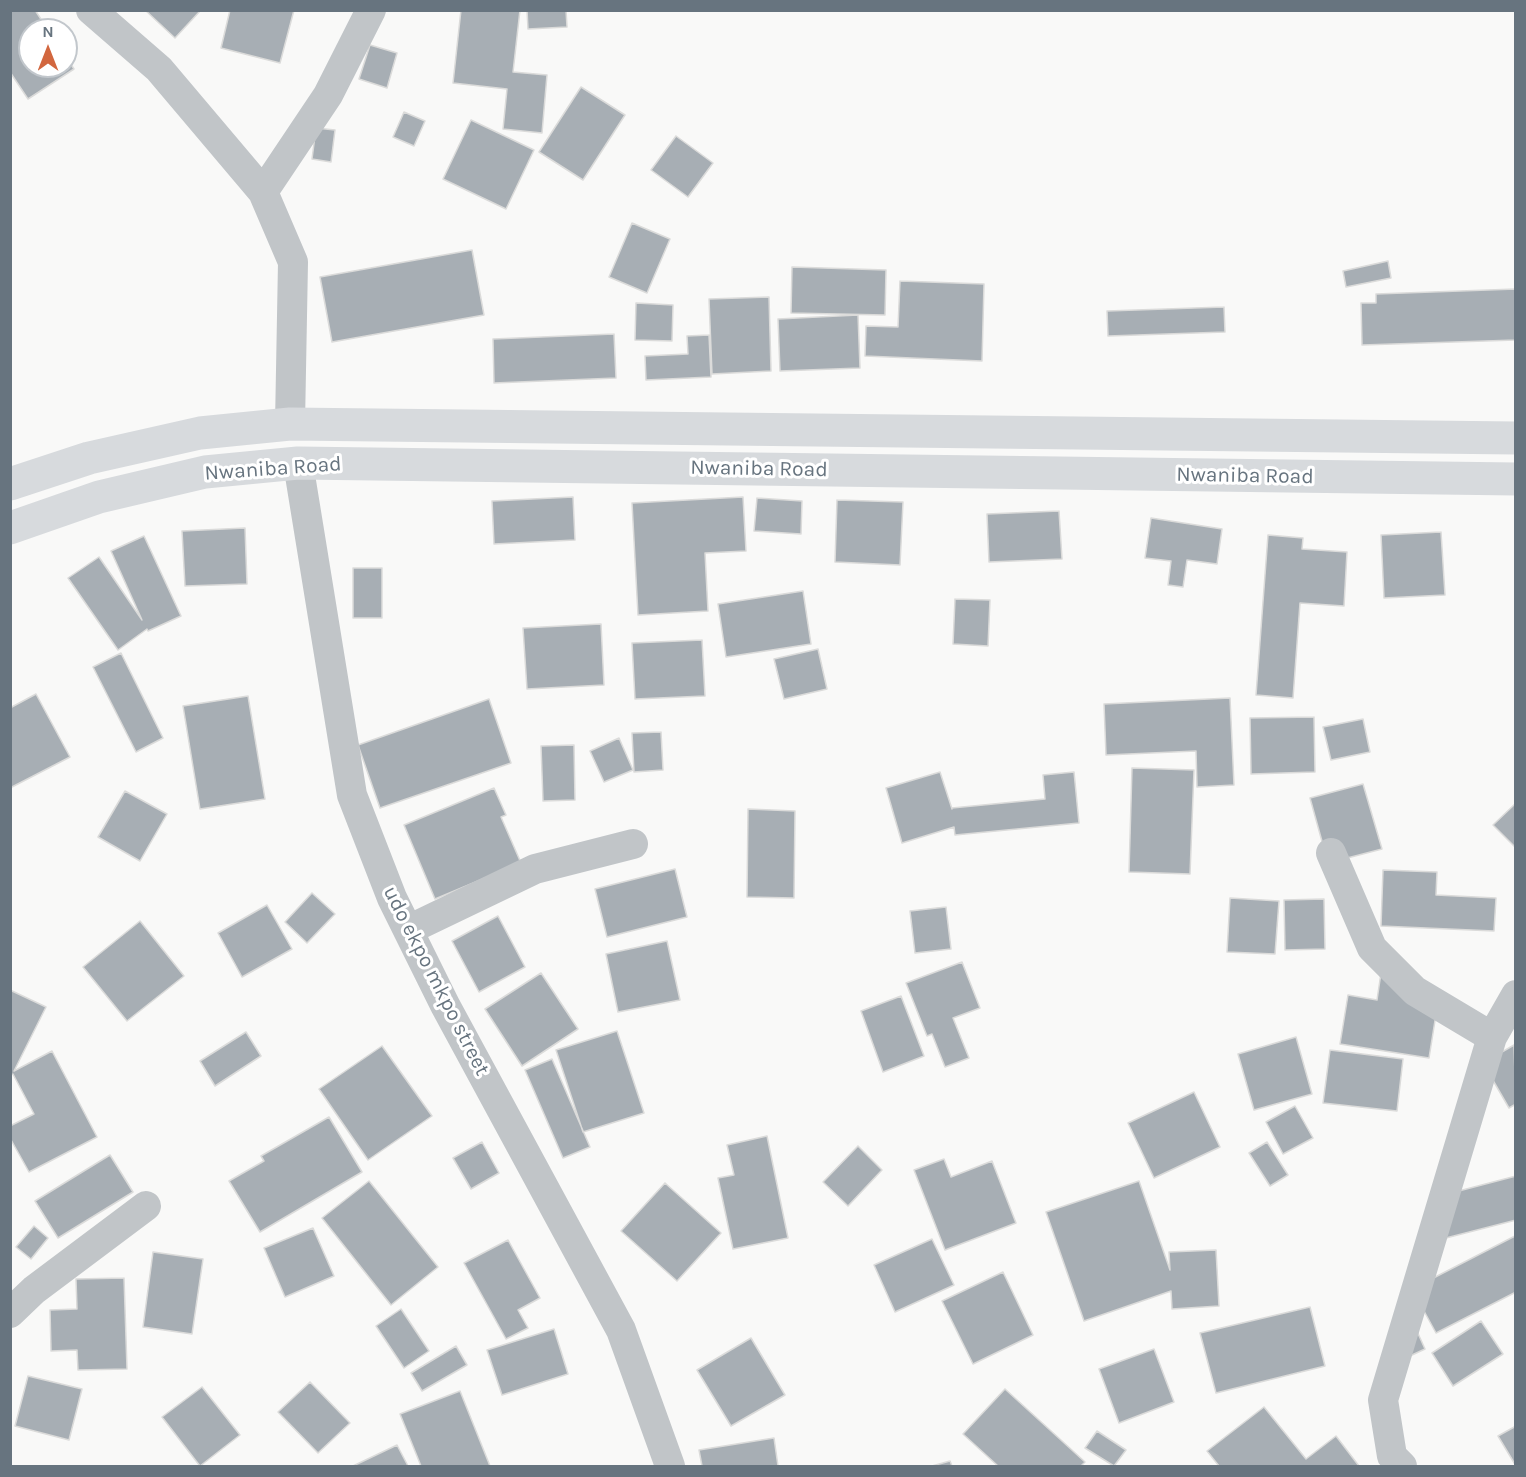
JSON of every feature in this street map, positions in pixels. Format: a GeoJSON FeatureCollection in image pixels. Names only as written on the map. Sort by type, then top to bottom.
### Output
{"type":"FeatureCollection","features":[{"type":"Feature","properties":{"kind":"main road"},"geometry":{"type":"LineString","coordinates":[[10,484],[89,458],[200,433],[290,424],[1515,438]]}},
{"type":"Feature","properties":{"kind":"main road","name":"Nwaniba Road"},"geometry":{"type":"LineString","coordinates":[[10,528],[99,497],[206,472],[298,463],[1515,479]]}},
{"type":"Feature","properties":{"kind":"street"},"geometry":{"type":"LineString","coordinates":[[91,10],[159,69],[263,192],[293,262],[290,424]]}},
{"type":"Feature","properties":{"kind":"street"},"geometry":{"type":"LineString","coordinates":[[263,192],[328,95],[371,10]]}},
{"type":"Feature","properties":{"kind":"street","name":"udo ekpo mkpo street"},"geometry":{"type":"LineString","coordinates":[[298,463],[352,795],[392,898],[450,1016],[621,1330],[670,1467]]}},
{"type":"Feature","properties":{"kind":"street"},"geometry":{"type":"LineString","coordinates":[[408,930],[535,869],[633,844]]}},
{"type":"Feature","properties":{"kind":"street"},"geometry":{"type":"LineString","coordinates":[[1331,853],[1372,948],[1415,991],[1492,1037]]}},
{"type":"Feature","properties":{"kind":"street"},"geometry":{"type":"LineString","coordinates":[[1402,1467],[1392,1456],[1383,1400],[1492,1037],[1515,995]]}},
{"type":"Feature","properties":{"kind":"street"},"geometry":{"type":"LineString","coordinates":[[10,1313],[34,1290],[146,1206]]}},
{"type":"Feature","properties":{"kind":"building"},"geometry":{"type":"Polygon","coordinates":[[[10,10],[35,10],[40,18],[18,18],[18,78],[60,78],[28,99],[10,72],[10,10]]]}},
{"type":"Feature","properties":{"kind":"building"},"geometry":{"type":"Polygon","coordinates":[[[145,10],[201,10],[175,38],[145,10]]]}},
{"type":"Feature","properties":{"kind":"building"},"geometry":{"type":"Polygon","coordinates":[[[230,10],[294,10],[280,63],[221,48],[230,10]]]}},
{"type":"Feature","properties":{"kind":"building"},"geometry":{"type":"Polygon","coordinates":[[[461,10],[520,10],[513,72],[547,75],[542,133],[503,129],[507,89],[453,83],[461,10]]]}},
{"type":"Feature","properties":{"kind":"building"},"geometry":{"type":"Polygon","coordinates":[[[527,10],[566,10],[567,27],[528,29],[527,10]]]}},
{"type":"Feature","properties":{"kind":"building"},"geometry":{"type":"Polygon","coordinates":[[[370,45],[397,53],[387,88],[359,79],[370,45]]]}},
{"type":"Feature","properties":{"kind":"building"},"geometry":{"type":"Polygon","coordinates":[[[581,87],[625,115],[583,180],[539,152],[581,87]]]}},
{"type":"Feature","properties":{"kind":"building"},"geometry":{"type":"Polygon","coordinates":[[[404,112],[425,121],[414,146],[393,137],[404,112]]]}},
{"type":"Feature","properties":{"kind":"building"},"geometry":{"type":"Polygon","coordinates":[[[471,120],[534,150],[506,209],[443,179],[471,120]]]}},
{"type":"Feature","properties":{"kind":"building"},"geometry":{"type":"Polygon","coordinates":[[[316,128],[335,130],[331,162],[312,159],[316,128]]]}},
{"type":"Feature","properties":{"kind":"building"},"geometry":{"type":"Polygon","coordinates":[[[676,136],[713,163],[688,197],[651,170],[676,136]]]}},
{"type":"Feature","properties":{"kind":"building"},"geometry":{"type":"Polygon","coordinates":[[[632,223],[670,239],[647,293],[609,277],[632,223]]]}},
{"type":"Feature","properties":{"kind":"building"},"geometry":{"type":"Polygon","coordinates":[[[472,250],[484,315],[332,342],[320,277],[472,250]]]}},
{"type":"Feature","properties":{"kind":"building"},"geometry":{"type":"Polygon","coordinates":[[[1388,261],[1391,278],[1346,287],[1343,271],[1388,261]]]}},
{"type":"Feature","properties":{"kind":"building"},"geometry":{"type":"Polygon","coordinates":[[[792,267],[886,270],[885,315],[791,313],[792,267]]]}},
{"type":"Feature","properties":{"kind":"building"},"geometry":{"type":"Polygon","coordinates":[[[900,281],[984,284],[982,361],[865,356],[866,326],[898,327],[900,281]]]}},
{"type":"Feature","properties":{"kind":"building"},"geometry":{"type":"Polygon","coordinates":[[[1516,289],[1516,340],[1362,345],[1361,303],[1376,303],[1376,294],[1516,289]]]}},
{"type":"Feature","properties":{"kind":"building"},"geometry":{"type":"Polygon","coordinates":[[[769,297],[771,371],[712,374],[709,299],[769,297]]]}},
{"type":"Feature","properties":{"kind":"building"},"geometry":{"type":"Polygon","coordinates":[[[636,303],[673,305],[672,341],[635,340],[636,303]]]}},
{"type":"Feature","properties":{"kind":"building"},"geometry":{"type":"Polygon","coordinates":[[[1224,307],[1225,332],[1108,336],[1107,311],[1224,307]]]}},
{"type":"Feature","properties":{"kind":"building"},"geometry":{"type":"Polygon","coordinates":[[[858,315],[860,368],[780,371],[778,319],[858,315]]]}},
{"type":"Feature","properties":{"kind":"building"},"geometry":{"type":"Polygon","coordinates":[[[614,334],[616,378],[494,383],[493,339],[614,334]]]}},
{"type":"Feature","properties":{"kind":"building"},"geometry":{"type":"Polygon","coordinates":[[[709,335],[711,377],[646,380],[645,356],[688,354],[687,336],[709,335]]]}},
{"type":"Feature","properties":{"kind":"building"},"geometry":{"type":"Polygon","coordinates":[[[573,497],[575,540],[494,544],[492,501],[573,497]]]}},
{"type":"Feature","properties":{"kind":"building"},"geometry":{"type":"Polygon","coordinates":[[[743,497],[746,551],[705,553],[708,611],[638,615],[632,503],[743,497]]]}},
{"type":"Feature","properties":{"kind":"building"},"geometry":{"type":"Polygon","coordinates":[[[757,498],[802,501],[801,534],[754,531],[757,498]]]}},
{"type":"Feature","properties":{"kind":"building"},"geometry":{"type":"Polygon","coordinates":[[[837,500],[903,502],[900,565],[835,562],[837,500]]]}},
{"type":"Feature","properties":{"kind":"building"},"geometry":{"type":"Polygon","coordinates":[[[1059,511],[1062,559],[989,562],[987,514],[1059,511]]]}},
{"type":"Feature","properties":{"kind":"building"},"geometry":{"type":"Polygon","coordinates":[[[1151,518],[1222,529],[1217,564],[1187,560],[1183,587],[1168,585],[1171,561],[1145,558],[1151,518]]]}},
{"type":"Feature","properties":{"kind":"building"},"geometry":{"type":"Polygon","coordinates":[[[245,528],[247,584],[185,586],[182,531],[245,528]]]}},
{"type":"Feature","properties":{"kind":"building"},"geometry":{"type":"Polygon","coordinates":[[[1441,532],[1445,595],[1384,598],[1381,535],[1441,532]]]}},
{"type":"Feature","properties":{"kind":"building"},"geometry":{"type":"Polygon","coordinates":[[[1268,535],[1303,538],[1302,549],[1347,552],[1344,606],[1300,603],[1293,698],[1256,695],[1268,535]]]}},
{"type":"Feature","properties":{"kind":"building"},"geometry":{"type":"Polygon","coordinates":[[[144,536],[181,616],[148,631],[147,629],[118,650],[68,578],[99,557],[142,620],[111,551],[144,536]]]}},
{"type":"Feature","properties":{"kind":"building"},"geometry":{"type":"Polygon","coordinates":[[[353,568],[382,568],[382,618],[353,618],[353,568]]]}},
{"type":"Feature","properties":{"kind":"building"},"geometry":{"type":"Polygon","coordinates":[[[803,591],[811,644],[726,657],[718,604],[803,591]]]}},
{"type":"Feature","properties":{"kind":"building"},"geometry":{"type":"Polygon","coordinates":[[[955,599],[990,600],[988,646],[953,644],[955,599]]]}},
{"type":"Feature","properties":{"kind":"building"},"geometry":{"type":"Polygon","coordinates":[[[601,624],[604,685],[527,689],[523,628],[601,624]]]}},
{"type":"Feature","properties":{"kind":"building"},"geometry":{"type":"Polygon","coordinates":[[[702,640],[705,696],[635,699],[632,643],[702,640]]]}},
{"type":"Feature","properties":{"kind":"building"},"geometry":{"type":"Polygon","coordinates":[[[818,649],[827,689],[784,699],[774,659],[818,649]]]}},
{"type":"Feature","properties":{"kind":"building"},"geometry":{"type":"Polygon","coordinates":[[[121,653],[163,738],[136,752],[93,667],[121,653]]]}},
{"type":"Feature","properties":{"kind":"building"},"geometry":{"type":"Polygon","coordinates":[[[36,694],[70,757],[10,788],[10,708],[36,694]]]}},
{"type":"Feature","properties":{"kind":"building"},"geometry":{"type":"Polygon","coordinates":[[[248,696],[265,799],[200,809],[183,706],[248,696]]]}},
{"type":"Feature","properties":{"kind":"building"},"geometry":{"type":"Polygon","coordinates":[[[1230,698],[1234,785],[1197,787],[1196,751],[1106,755],[1104,704],[1230,698]]]}},
{"type":"Feature","properties":{"kind":"building"},"geometry":{"type":"Polygon","coordinates":[[[489,699],[511,763],[380,808],[358,745],[489,699]]]}},
{"type":"Feature","properties":{"kind":"building"},"geometry":{"type":"Polygon","coordinates":[[[1314,717],[1315,772],[1251,774],[1250,718],[1314,717]]]}},
{"type":"Feature","properties":{"kind":"building"},"geometry":{"type":"Polygon","coordinates":[[[1363,719],[1370,752],[1331,760],[1323,727],[1363,719]]]}},
{"type":"Feature","properties":{"kind":"building"},"geometry":{"type":"Polygon","coordinates":[[[661,732],[663,770],[634,772],[632,733],[661,732]]]}},
{"type":"Feature","properties":{"kind":"building"},"geometry":{"type":"Polygon","coordinates":[[[619,738],[633,770],[604,782],[590,751],[619,738]]]}},
{"type":"Feature","properties":{"kind":"building"},"geometry":{"type":"Polygon","coordinates":[[[574,745],[575,800],[543,801],[541,746],[574,745]]]}},
{"type":"Feature","properties":{"kind":"building"},"geometry":{"type":"Polygon","coordinates":[[[1132,768],[1194,770],[1190,874],[1129,872],[1132,768]]]}},
{"type":"Feature","properties":{"kind":"building"},"geometry":{"type":"Polygon","coordinates":[[[940,772],[952,809],[1045,799],[1043,775],[1074,772],[1079,823],[955,835],[954,827],[902,843],[886,788],[940,772]]]}},
{"type":"Feature","properties":{"kind":"building"},"geometry":{"type":"Polygon","coordinates":[[[1363,784],[1382,849],[1328,863],[1310,798],[1363,784]]]}},
{"type":"Feature","properties":{"kind":"building"},"geometry":{"type":"Polygon","coordinates":[[[494,788],[506,815],[501,817],[521,863],[435,899],[404,825],[494,788]]]}},
{"type":"Feature","properties":{"kind":"building"},"geometry":{"type":"Polygon","coordinates":[[[125,791],[167,814],[140,861],[98,837],[125,791]]]}},
{"type":"Feature","properties":{"kind":"building"},"geometry":{"type":"Polygon","coordinates":[[[1516,803],[1516,848],[1493,825],[1516,803]]]}},
{"type":"Feature","properties":{"kind":"building"},"geometry":{"type":"Polygon","coordinates":[[[748,809],[795,811],[794,898],[747,897],[748,809]]]}},
{"type":"Feature","properties":{"kind":"building"},"geometry":{"type":"Polygon","coordinates":[[[675,869],[687,917],[607,937],[595,889],[675,869]]]}},
{"type":"Feature","properties":{"kind":"building"},"geometry":{"type":"Polygon","coordinates":[[[1383,870],[1437,872],[1436,895],[1496,898],[1494,931],[1381,926],[1383,870]]]}},
{"type":"Feature","properties":{"kind":"building"},"geometry":{"type":"Polygon","coordinates":[[[312,893],[335,914],[307,943],[285,922],[312,893]]]}},
{"type":"Feature","properties":{"kind":"building"},"geometry":{"type":"Polygon","coordinates":[[[1230,898],[1279,901],[1275,954],[1227,952],[1230,898]]]}},
{"type":"Feature","properties":{"kind":"building"},"geometry":{"type":"Polygon","coordinates":[[[1324,899],[1325,949],[1285,950],[1284,900],[1324,899]]]}},
{"type":"Feature","properties":{"kind":"building"},"geometry":{"type":"Polygon","coordinates":[[[267,905],[292,949],[242,977],[218,933],[267,905]]]}},
{"type":"Feature","properties":{"kind":"building"},"geometry":{"type":"Polygon","coordinates":[[[946,907],[951,949],[915,953],[910,911],[946,907]]]}},
{"type":"Feature","properties":{"kind":"building"},"geometry":{"type":"Polygon","coordinates":[[[498,916],[525,967],[479,992],[452,941],[498,916]]]}},
{"type":"Feature","properties":{"kind":"building"},"geometry":{"type":"Polygon","coordinates":[[[140,921],[184,976],[127,1021],[83,967],[140,921]]]}},
{"type":"Feature","properties":{"kind":"building"},"geometry":{"type":"Polygon","coordinates":[[[667,941],[680,1000],[618,1012],[606,954],[667,941]]]}},
{"type":"Feature","properties":{"kind":"building"},"geometry":{"type":"Polygon","coordinates":[[[962,962],[980,1008],[953,1018],[969,1058],[945,1067],[932,1034],[927,1036],[906,983],[962,962]]]}},
{"type":"Feature","properties":{"kind":"building"},"geometry":{"type":"Polygon","coordinates":[[[541,973],[578,1029],[522,1066],[485,1009],[541,973]]]}},
{"type":"Feature","properties":{"kind":"building"},"geometry":{"type":"Polygon","coordinates":[[[1381,973],[1437,1008],[1429,1058],[1340,1044],[1348,995],[1377,1000],[1381,973]]]}},
{"type":"Feature","properties":{"kind":"building"},"geometry":{"type":"Polygon","coordinates":[[[10,990],[46,1007],[14,1071],[52,1051],[97,1137],[29,1172],[10,1138],[10,1126],[34,1114],[13,1074],[10,1076],[10,990]]]}},
{"type":"Feature","properties":{"kind":"building"},"geometry":{"type":"Polygon","coordinates":[[[901,996],[924,1056],[883,1072],[861,1011],[901,996]]]}},
{"type":"Feature","properties":{"kind":"building"},"geometry":{"type":"Polygon","coordinates":[[[617,1031],[644,1113],[583,1132],[556,1050],[617,1031]]]}},
{"type":"Feature","properties":{"kind":"building"},"geometry":{"type":"Polygon","coordinates":[[[246,1032],[261,1056],[215,1086],[200,1061],[246,1032]]]}},
{"type":"Feature","properties":{"kind":"building"},"geometry":{"type":"Polygon","coordinates":[[[1296,1037],[1312,1094],[1254,1110],[1238,1054],[1296,1037]]]}},
{"type":"Feature","properties":{"kind":"building"},"geometry":{"type":"Polygon","coordinates":[[[1514,1045],[1516,1104],[1509,1108],[1483,1063],[1514,1045]]]}},
{"type":"Feature","properties":{"kind":"building"},"geometry":{"type":"Polygon","coordinates":[[[382,1046],[432,1116],[368,1160],[319,1089],[382,1046]]]}},
{"type":"Feature","properties":{"kind":"building"},"geometry":{"type":"Polygon","coordinates":[[[1330,1050],[1403,1059],[1397,1111],[1323,1103],[1330,1050]]]}},
{"type":"Feature","properties":{"kind":"building"},"geometry":{"type":"Polygon","coordinates":[[[552,1059],[590,1147],[563,1158],[525,1070],[552,1059]]]}},
{"type":"Feature","properties":{"kind":"building"},"geometry":{"type":"Polygon","coordinates":[[[1194,1092],[1220,1147],[1154,1178],[1128,1123],[1194,1092]]]}},
{"type":"Feature","properties":{"kind":"building"},"geometry":{"type":"Polygon","coordinates":[[[1295,1106],[1313,1138],[1283,1154],[1266,1122],[1295,1106]]]}},
{"type":"Feature","properties":{"kind":"building"},"geometry":{"type":"Polygon","coordinates":[[[329,1117],[362,1172],[260,1232],[229,1181],[264,1161],[261,1156],[329,1117]]]}},
{"type":"Feature","properties":{"kind":"building"},"geometry":{"type":"Polygon","coordinates":[[[767,1136],[788,1238],[733,1249],[718,1178],[734,1175],[727,1145],[767,1136]]]}},
{"type":"Feature","properties":{"kind":"building"},"geometry":{"type":"Polygon","coordinates":[[[482,1142],[499,1173],[471,1189],[453,1158],[482,1142]]]}},
{"type":"Feature","properties":{"kind":"building"},"geometry":{"type":"Polygon","coordinates":[[[1267,1142],[1288,1175],[1270,1186],[1249,1153],[1267,1142]]]}},
{"type":"Feature","properties":{"kind":"building"},"geometry":{"type":"Polygon","coordinates":[[[858,1146],[882,1170],[848,1206],[823,1182],[858,1146]]]}},
{"type":"Feature","properties":{"kind":"building"},"geometry":{"type":"Polygon","coordinates":[[[110,1155],[133,1192],[58,1238],[35,1201],[110,1155]]]}},
{"type":"Feature","properties":{"kind":"building"},"geometry":{"type":"Polygon","coordinates":[[[944,1159],[951,1177],[992,1161],[1016,1223],[945,1250],[914,1170],[944,1159]]]}},
{"type":"Feature","properties":{"kind":"building"},"geometry":{"type":"Polygon","coordinates":[[[1516,1176],[1516,1220],[1442,1239],[1432,1198],[1516,1176]]]}},
{"type":"Feature","properties":{"kind":"building"},"geometry":{"type":"Polygon","coordinates":[[[369,1181],[438,1267],[391,1305],[322,1218],[369,1181]]]}},
{"type":"Feature","properties":{"kind":"building"},"geometry":{"type":"Polygon","coordinates":[[[1139,1181],[1170,1270],[1169,1252],[1216,1250],[1219,1306],[1172,1309],[1171,1291],[1084,1321],[1046,1212],[1139,1181]]]}},
{"type":"Feature","properties":{"kind":"building"},"geometry":{"type":"Polygon","coordinates":[[[665,1183],[721,1233],[677,1281],[621,1231],[665,1183]]]}},
{"type":"Feature","properties":{"kind":"building"},"geometry":{"type":"Polygon","coordinates":[[[34,1226],[48,1238],[31,1259],[16,1247],[34,1226]]]}},
{"type":"Feature","properties":{"kind":"building"},"geometry":{"type":"Polygon","coordinates":[[[313,1228],[334,1276],[285,1297],[264,1248],[313,1228]]]}},
{"type":"Feature","properties":{"kind":"building"},"geometry":{"type":"Polygon","coordinates":[[[1515,1236],[1516,1292],[1436,1333],[1412,1289],[1515,1236]]]}},
{"type":"Feature","properties":{"kind":"building"},"geometry":{"type":"Polygon","coordinates":[[[932,1239],[954,1285],[895,1312],[874,1265],[932,1239]]]}},
{"type":"Feature","properties":{"kind":"building"},"geometry":{"type":"Polygon","coordinates":[[[508,1240],[540,1298],[518,1310],[528,1328],[506,1339],[464,1263],[508,1240]]]}},
{"type":"Feature","properties":{"kind":"building"},"geometry":{"type":"Polygon","coordinates":[[[153,1252],[203,1259],[192,1334],[143,1327],[153,1252]]]}},
{"type":"Feature","properties":{"kind":"building"},"geometry":{"type":"Polygon","coordinates":[[[1003,1272],[1033,1335],[973,1364],[942,1301],[1003,1272]]]}},
{"type":"Feature","properties":{"kind":"building"},"geometry":{"type":"Polygon","coordinates":[[[124,1278],[127,1369],[78,1370],[77,1350],[51,1351],[50,1310],[77,1309],[76,1279],[124,1278]]]}},
{"type":"Feature","properties":{"kind":"building"},"geometry":{"type":"Polygon","coordinates":[[[1310,1307],[1325,1366],[1216,1393],[1200,1333],[1310,1307]]]}},
{"type":"Feature","properties":{"kind":"building"},"geometry":{"type":"Polygon","coordinates":[[[401,1309],[429,1351],[404,1368],[376,1326],[401,1309]]]}},
{"type":"Feature","properties":{"kind":"building"},"geometry":{"type":"Polygon","coordinates":[[[1481,1321],[1503,1354],[1453,1386],[1432,1353],[1481,1321]]]}},
{"type":"Feature","properties":{"kind":"building"},"geometry":{"type":"Polygon","coordinates":[[[554,1329],[568,1374],[502,1395],[487,1350],[554,1329]]]}},
{"type":"Feature","properties":{"kind":"building"},"geometry":{"type":"Polygon","coordinates":[[[1416,1329],[1425,1349],[1399,1361],[1416,1329]]]}},
{"type":"Feature","properties":{"kind":"building"},"geometry":{"type":"Polygon","coordinates":[[[751,1338],[785,1395],[731,1426],[697,1370],[751,1338]]]}},
{"type":"Feature","properties":{"kind":"building"},"geometry":{"type":"Polygon","coordinates":[[[456,1346],[467,1365],[422,1391],[411,1373],[456,1346]]]}},
{"type":"Feature","properties":{"kind":"building"},"geometry":{"type":"Polygon","coordinates":[[[1154,1349],[1174,1402],[1119,1423],[1099,1369],[1154,1349]]]}},
{"type":"Feature","properties":{"kind":"building"},"geometry":{"type":"Polygon","coordinates":[[[28,1376],[82,1389],[69,1440],[15,1426],[28,1376]]]}},
{"type":"Feature","properties":{"kind":"building"},"geometry":{"type":"Polygon","coordinates":[[[310,1382],[350,1423],[318,1453],[278,1412],[310,1382]]]}},
{"type":"Feature","properties":{"kind":"building"},"geometry":{"type":"Polygon","coordinates":[[[202,1387],[240,1435],[200,1466],[162,1417],[202,1387]]]}},
{"type":"Feature","properties":{"kind":"building"},"geometry":{"type":"Polygon","coordinates":[[[1005,1389],[1085,1462],[1081,1466],[998,1466],[963,1434],[1005,1389]]]}},
{"type":"Feature","properties":{"kind":"building"},"geometry":{"type":"Polygon","coordinates":[[[460,1391],[490,1466],[421,1466],[400,1414],[460,1391]]]}},
{"type":"Feature","properties":{"kind":"building"},"geometry":{"type":"Polygon","coordinates":[[[1264,1407],[1306,1459],[1336,1436],[1359,1466],[1219,1466],[1207,1451],[1264,1407]]]}},
{"type":"Feature","properties":{"kind":"building"},"geometry":{"type":"Polygon","coordinates":[[[1516,1426],[1516,1466],[1498,1436],[1516,1426]]]}},
{"type":"Feature","properties":{"kind":"building"},"geometry":{"type":"Polygon","coordinates":[[[1097,1431],[1126,1450],[1114,1466],[1085,1448],[1097,1431]]]}},
{"type":"Feature","properties":{"kind":"building"},"geometry":{"type":"Polygon","coordinates":[[[774,1438],[778,1466],[702,1466],[699,1450],[774,1438]]]}},
{"type":"Feature","properties":{"kind":"building"},"geometry":{"type":"Polygon","coordinates":[[[397,1445],[408,1466],[353,1466],[397,1445]]]}},
{"type":"Feature","properties":{"kind":"building"},"geometry":{"type":"Polygon","coordinates":[[[950,1461],[952,1466],[932,1466],[950,1461]]]}}]}
